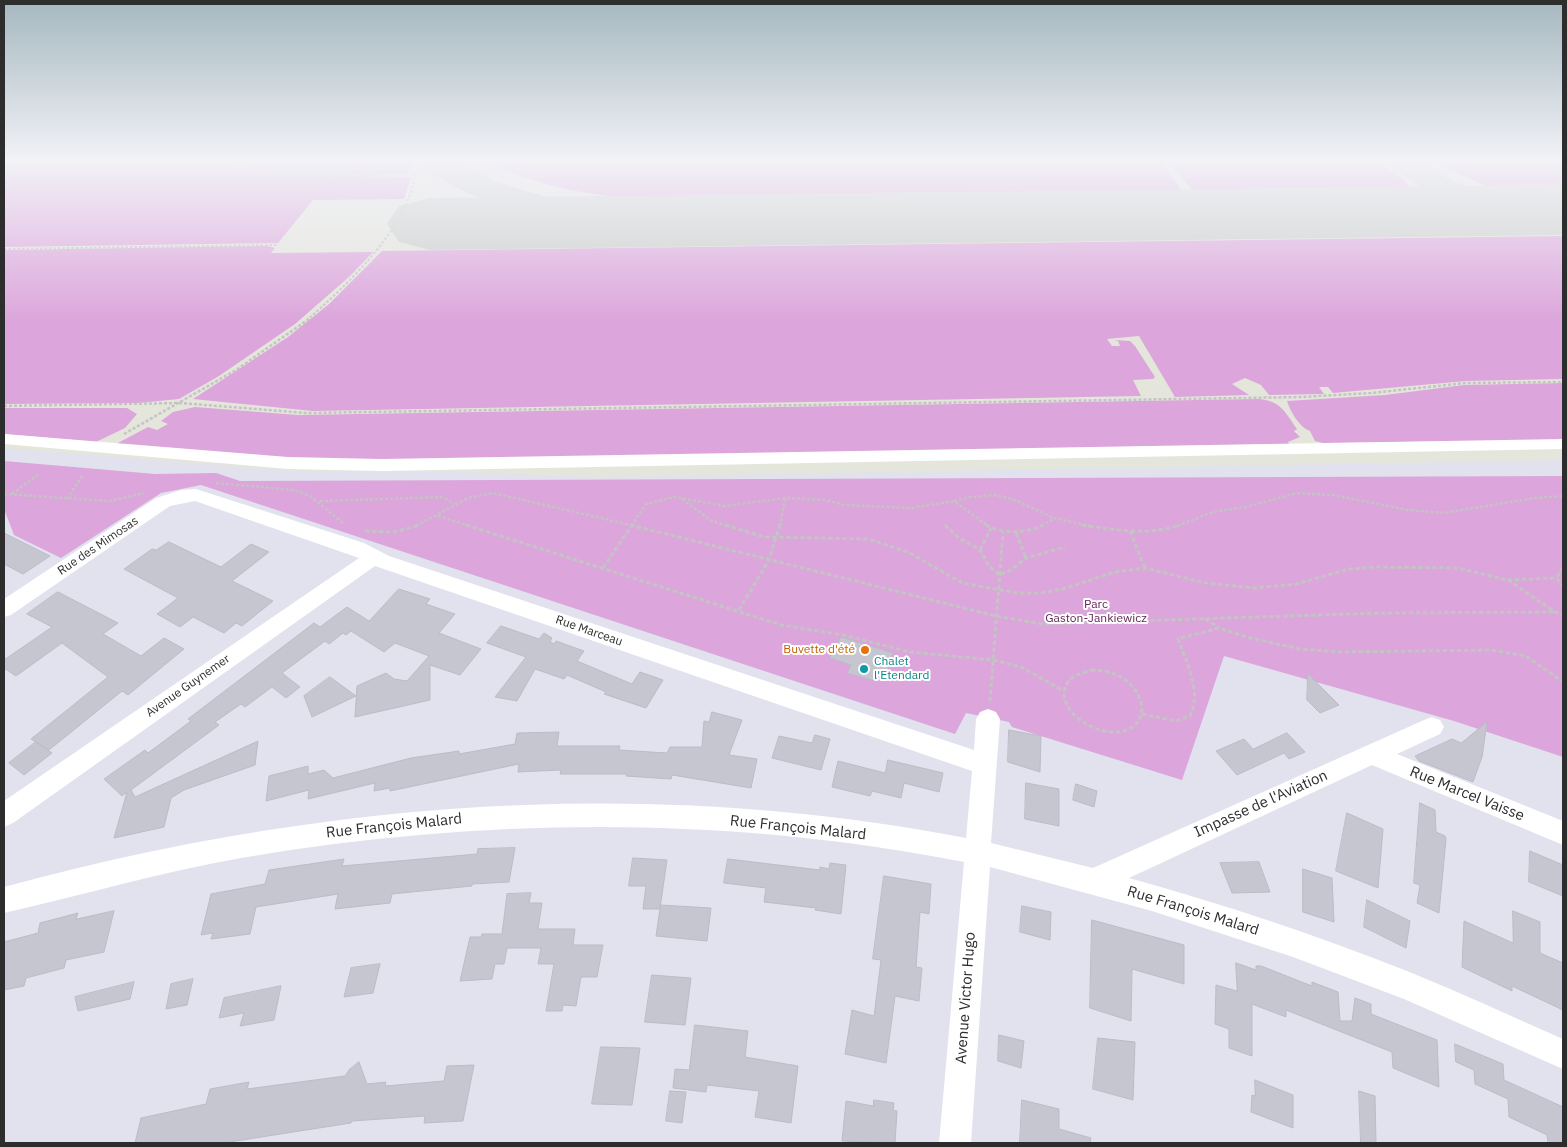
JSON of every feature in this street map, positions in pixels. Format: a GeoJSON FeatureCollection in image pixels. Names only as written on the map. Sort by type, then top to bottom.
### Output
{"type":"FeatureCollection","features":[{"type":"Feature","properties":{"kind":"street"},"geometry":{"type":"LineString","coordinates":[[4,438],[288,463],[382,465],[1563,444]]}},
{"type":"Feature","properties":{"kind":"street","name":"Rue Marceau"},"geometry":{"type":"LineString","coordinates":[[196,494],[357,548],[373,558],[944,749],[984,765]]}},
{"type":"Feature","properties":{"kind":"street","name":"Rue des Mimosas"},"geometry":{"type":"LineString","coordinates":[[4,609],[164,502],[181,496],[196,494]]}},
{"type":"Feature","properties":{"kind":"street","name":"Avenue Guynemer"},"geometry":{"type":"LineString","coordinates":[[4,816],[373,558]]}},
{"type":"Feature","properties":{"kind":"street","name":"Avenue Victor Hugo"},"geometry":{"type":"LineString","coordinates":[[955,1143],[988,719]]}},
{"type":"Feature","properties":{"kind":"street","name":"Impasse de l'Aviation"},"geometry":{"type":"LineString","coordinates":[[1091,882],[1432,726]]}},
{"type":"Feature","properties":{"kind":"street","name":"Rue Marcel Vaisse"},"geometry":{"type":"LineString","coordinates":[[1371,754],[1563,834]]}},
{"type":"Feature","properties":{"kind":"street","name":"Rue François Malard"},"geometry":{"type":"LineString","coordinates":[[4,900],[112,873],[276,839],[466,818],[652,815],[825,828],[977,853],[1159,899],[1304,947],[1390,978],[1563,1054]]}},
{"type":"Feature","properties":{"kind":"path"},"geometry":{"type":"LineString","coordinates":[[100,447],[180,403],[244,364],[297,327],[357,273],[375,254],[399,216]]}},
{"type":"Feature","properties":{"kind":"path"},"geometry":{"type":"LineString","coordinates":[[4,249],[276,245]]}},
{"type":"Feature","properties":{"kind":"path"},"geometry":{"type":"LineString","coordinates":[[4,406],[180,403],[306,413],[1302,397],[1371,394],[1466,383],[1563,382]]}},
{"type":"Feature","properties":{"kind":"path"},"geometry":{"type":"LineString","coordinates":[[12,495],[39,474]]}},
{"type":"Feature","properties":{"kind":"path"},"geometry":{"type":"LineString","coordinates":[[67,499],[83,475]]}},
{"type":"Feature","properties":{"kind":"path"},"geometry":{"type":"LineString","coordinates":[[489,493],[530,500],[996,616],[1042,624],[1460,611],[1554,612]]}},
{"type":"Feature","properties":{"kind":"path"},"geometry":{"type":"LineString","coordinates":[[602,569],[646,504],[674,497],[725,506],[785,498],[825,500],[846,505],[876,508],[911,508],[986,494],[1002,495],[1016,499],[1055,518],[1130,531],[1157,532],[1173,529],[1210,513],[1245,507],[1298,493],[1334,496],[1442,513],[1486,509],[1563,496]]}},
{"type":"Feature","properties":{"kind":"path"},"geometry":{"type":"LineString","coordinates":[[319,502],[341,498],[443,497],[455,504]]}},
{"type":"Feature","properties":{"kind":"path"},"geometry":{"type":"LineString","coordinates":[[738,610],[769,560],[778,537],[785,498]]}},
{"type":"Feature","properties":{"kind":"path"},"geometry":{"type":"LineString","coordinates":[[682,499],[712,521],[764,537],[868,539],[908,552],[962,583],[998,590],[1038,593],[1063,589],[1115,572],[1146,568],[1206,583],[1245,587],[1296,584],[1350,569],[1376,567],[1458,568],[1507,580],[1556,578]]}},
{"type":"Feature","properties":{"kind":"path"},"geometry":{"type":"LineString","coordinates":[[954,501],[969,516],[1003,532],[1016,533],[1044,526],[1055,518]]}},
{"type":"Feature","properties":{"kind":"path"},"geometry":{"type":"LineString","coordinates":[[438,516],[781,625],[843,635],[910,652],[993,660],[1021,667],[1064,691]]}},
{"type":"Feature","properties":{"kind":"path"},"geometry":{"type":"LineString","coordinates":[[945,525],[958,537],[980,550],[990,567],[999,575]]}},
{"type":"Feature","properties":{"kind":"path"},"geometry":{"type":"LineString","coordinates":[[980,550],[991,528]]}},
{"type":"Feature","properties":{"kind":"path"},"geometry":{"type":"LineString","coordinates":[[1130,531],[1146,568]]}},
{"type":"Feature","properties":{"kind":"path"},"geometry":{"type":"LineString","coordinates":[[988,719],[1003,532]]}},
{"type":"Feature","properties":{"kind":"path"},"geometry":{"type":"LineString","coordinates":[[1016,533],[1026,558]]}},
{"type":"Feature","properties":{"kind":"path"},"geometry":{"type":"LineString","coordinates":[[999,575],[1011,570],[1026,558],[1065,547]]}},
{"type":"Feature","properties":{"kind":"path"},"geometry":{"type":"LineString","coordinates":[[1556,578],[1563,568],[1563,554]]}},
{"type":"Feature","properties":{"kind":"path"},"geometry":{"type":"LineString","coordinates":[[1556,578],[1563,586]]}},
{"type":"Feature","properties":{"kind":"path"},"geometry":{"type":"LineString","coordinates":[[1507,580],[1554,612],[1563,615]]}},
{"type":"Feature","properties":{"kind":"path"},"geometry":{"type":"LineString","coordinates":[[1205,619],[1219,628],[1300,649],[1342,652],[1491,650],[1526,656],[1563,682]]}},
{"type":"Feature","properties":{"kind":"path"},"geometry":{"type":"LineString","coordinates":[[1142,714],[1170,720],[1182,720],[1190,716],[1196,699],[1192,678],[1178,639],[1219,628]]}},
{"type":"Feature","properties":{"kind":"path"},"geometry":{"type":"LineString","coordinates":[[1102,670],[1124,679],[1133,686],[1139,695],[1142,714],[1138,723],[1130,729],[1118,733],[1091,728],[1070,712],[1065,701],[1064,691],[1072,676],[1086,671],[1102,670]]}},
{"type":"Feature","properties":{"kind":"shaded area"},"geometry":{"type":"Polygon","coordinates":[[[4,216],[1563,216],[1563,460],[596,477],[459,472],[293,471],[4,448],[4,216]]]}},
{"type":"Feature","properties":{"kind":"green space"},"geometry":{"type":"Polygon","coordinates":[[[4,216],[300,216],[278,243],[4,247],[4,216]]]}},
{"type":"Feature","properties":{"kind":"green space"},"geometry":{"type":"Polygon","coordinates":[[[1563,236],[1563,379],[1466,381],[1333,393],[1328,387],[1319,387],[1324,394],[1269,395],[1261,385],[1245,378],[1232,384],[1249,395],[1175,397],[1139,336],[1107,339],[1112,346],[1120,346],[1118,341],[1114,340],[1130,341],[1155,377],[1153,379],[1133,380],[1141,396],[313,411],[193,399],[288,337],[329,304],[382,251],[1563,236]]]}},
{"type":"Feature","properties":{"kind":"green space"},"geometry":{"type":"Polygon","coordinates":[[[267,246],[275,248],[271,253],[373,252],[350,276],[295,324],[219,376],[179,399],[138,403],[4,404],[4,250],[267,246]]]}},
{"type":"Feature","properties":{"kind":"green space"},"geometry":{"type":"Polygon","coordinates":[[[1563,383],[1563,440],[1323,443],[1315,441],[1310,431],[1299,423],[1287,401],[1385,395],[1464,385],[1563,383]]]}},
{"type":"Feature","properties":{"kind":"green space"},"geometry":{"type":"Polygon","coordinates":[[[1259,399],[1273,402],[1282,408],[1297,429],[1294,431],[1300,437],[1288,442],[1289,444],[387,460],[294,459],[116,444],[148,427],[157,430],[168,424],[161,421],[173,412],[195,407],[298,415],[1259,399]]]}},
{"type":"Feature","properties":{"kind":"green space"},"geometry":{"type":"Polygon","coordinates":[[[4,408],[127,408],[137,414],[125,428],[96,442],[4,434],[4,408]]]}},
{"type":"Feature","properties":{"kind":"green space","name":"Parc Gaston-Jankiewicz"},"geometry":{"type":"Polygon","coordinates":[[[4,461],[155,474],[216,473],[240,481],[1563,476],[1563,757],[1454,721],[1224,656],[1182,780],[1012,727],[1009,722],[966,713],[955,734],[201,485],[161,493],[61,558],[14,535],[4,509],[4,461]]]}},
{"type":"Feature","properties":{"kind":"building"},"geometry":{"type":"Polygon","coordinates":[[[4,533],[50,556],[23,574],[4,564],[4,533]]]}},
{"type":"Feature","properties":{"kind":"building"},"geometry":{"type":"Polygon","coordinates":[[[169,542],[221,567],[251,544],[269,552],[232,581],[273,601],[242,626],[236,623],[224,633],[193,617],[180,627],[157,614],[178,598],[124,569],[152,549],[156,550],[169,542]]]}},
{"type":"Feature","properties":{"kind":"building"},"geometry":{"type":"Polygon","coordinates":[[[399,589],[430,599],[426,604],[455,614],[439,633],[481,649],[460,675],[430,665],[430,700],[355,717],[357,686],[386,673],[394,679],[407,681],[429,656],[395,643],[384,652],[351,631],[346,635],[343,633],[329,644],[325,641],[282,673],[300,687],[286,698],[272,687],[245,707],[241,704],[215,722],[219,725],[131,790],[135,797],[258,741],[255,765],[184,790],[171,798],[164,827],[114,838],[127,792],[122,796],[104,779],[145,750],[148,753],[191,721],[188,719],[314,623],[320,627],[347,607],[369,621],[399,589]]]}},
{"type":"Feature","properties":{"kind":"building"},"geometry":{"type":"Polygon","coordinates":[[[58,592],[118,623],[103,634],[141,656],[164,638],[184,649],[128,695],[122,691],[49,750],[31,739],[108,677],[62,643],[16,676],[4,668],[4,660],[52,627],[27,614],[58,592]]]}},
{"type":"Feature","properties":{"kind":"building"},"geometry":{"type":"Polygon","coordinates":[[[501,626],[539,639],[544,633],[552,638],[550,642],[555,644],[556,641],[584,651],[577,661],[632,684],[640,672],[663,680],[646,708],[604,694],[606,692],[567,675],[564,679],[535,669],[517,701],[495,697],[526,657],[487,643],[501,626]]]}},
{"type":"Feature","properties":{"kind":"building"},"geometry":{"type":"Polygon","coordinates":[[[841,637],[893,653],[885,676],[878,673],[875,681],[847,673],[851,665],[830,658],[841,637]]]}},
{"type":"Feature","properties":{"kind":"building"},"geometry":{"type":"Polygon","coordinates":[[[1308,674],[1339,705],[1320,713],[1307,700],[1308,674]]]}},
{"type":"Feature","properties":{"kind":"building"},"geometry":{"type":"Polygon","coordinates":[[[330,677],[356,696],[312,717],[304,696],[330,677]]]}},
{"type":"Feature","properties":{"kind":"building"},"geometry":{"type":"Polygon","coordinates":[[[712,712],[742,720],[729,755],[757,759],[751,788],[672,775],[671,779],[626,776],[627,774],[560,774],[561,770],[518,772],[519,764],[390,791],[390,788],[374,791],[375,783],[308,799],[309,790],[266,801],[269,776],[308,766],[308,774],[324,770],[333,778],[411,758],[459,751],[459,754],[515,744],[517,733],[559,732],[557,746],[620,746],[619,750],[667,753],[670,747],[702,747],[704,721],[709,722],[712,712]]]}},
{"type":"Feature","properties":{"kind":"building"},"geometry":{"type":"Polygon","coordinates":[[[1487,722],[1482,757],[1473,782],[1419,761],[1415,756],[1452,739],[1461,743],[1487,722]]]}},
{"type":"Feature","properties":{"kind":"building"},"geometry":{"type":"Polygon","coordinates":[[[1009,730],[1041,736],[1040,772],[1008,762],[1009,730]]]}},
{"type":"Feature","properties":{"kind":"building"},"geometry":{"type":"Polygon","coordinates":[[[1287,733],[1305,752],[1289,759],[1284,753],[1237,775],[1216,751],[1244,739],[1253,749],[1287,733]]]}},
{"type":"Feature","properties":{"kind":"building"},"geometry":{"type":"Polygon","coordinates":[[[815,735],[830,739],[821,770],[772,758],[779,736],[812,743],[815,735]]]}},
{"type":"Feature","properties":{"kind":"building"},"geometry":{"type":"Polygon","coordinates":[[[36,742],[52,753],[24,775],[9,763],[36,742]]]}},
{"type":"Feature","properties":{"kind":"building"},"geometry":{"type":"Polygon","coordinates":[[[888,760],[943,773],[939,792],[904,783],[901,798],[872,791],[870,796],[832,787],[838,761],[885,773],[888,760]]]}},
{"type":"Feature","properties":{"kind":"building"},"geometry":{"type":"Polygon","coordinates":[[[1026,783],[1059,789],[1059,826],[1025,819],[1026,783]]]}},
{"type":"Feature","properties":{"kind":"building"},"geometry":{"type":"Polygon","coordinates":[[[1076,784],[1097,791],[1094,807],[1073,800],[1076,784]]]}},
{"type":"Feature","properties":{"kind":"building"},"geometry":{"type":"Polygon","coordinates":[[[1420,803],[1435,810],[1436,832],[1445,836],[1446,839],[1439,913],[1417,903],[1420,885],[1414,883],[1420,803]]]}},
{"type":"Feature","properties":{"kind":"building"},"geometry":{"type":"Polygon","coordinates":[[[1347,813],[1383,829],[1378,888],[1336,871],[1347,813]]]}},
{"type":"Feature","properties":{"kind":"building"},"geometry":{"type":"Polygon","coordinates":[[[515,848],[509,882],[472,884],[472,886],[392,894],[390,903],[335,909],[338,894],[256,907],[250,934],[211,939],[213,933],[201,935],[211,894],[265,884],[269,870],[344,859],[342,866],[477,854],[478,849],[515,848]]]}},
{"type":"Feature","properties":{"kind":"building"},"geometry":{"type":"Polygon","coordinates":[[[1530,851],[1563,865],[1563,896],[1529,882],[1530,851]]]}},
{"type":"Feature","properties":{"kind":"building"},"geometry":{"type":"Polygon","coordinates":[[[633,858],[667,860],[660,905],[711,908],[707,941],[656,936],[660,909],[643,909],[646,886],[629,886],[633,858]]]}},
{"type":"Feature","properties":{"kind":"building"},"geometry":{"type":"Polygon","coordinates":[[[728,859],[820,870],[820,867],[829,869],[830,863],[846,865],[841,914],[815,910],[816,908],[764,902],[766,888],[724,883],[728,859]]]}},
{"type":"Feature","properties":{"kind":"building"},"geometry":{"type":"Polygon","coordinates":[[[1259,862],[1270,892],[1232,893],[1220,863],[1259,862]]]}},
{"type":"Feature","properties":{"kind":"building"},"geometry":{"type":"Polygon","coordinates":[[[1303,869],[1332,878],[1334,922],[1303,912],[1303,869]]]}},
{"type":"Feature","properties":{"kind":"building"},"geometry":{"type":"Polygon","coordinates":[[[884,876],[931,884],[929,914],[920,912],[916,967],[922,968],[919,1001],[895,996],[886,1063],[845,1054],[852,1010],[874,1016],[881,960],[873,959],[884,876]]]}},
{"type":"Feature","properties":{"kind":"building"},"geometry":{"type":"Polygon","coordinates":[[[531,893],[529,903],[542,903],[538,929],[575,929],[573,945],[603,945],[597,977],[581,977],[576,1006],[563,1005],[562,1011],[546,1011],[554,964],[538,964],[541,948],[507,948],[504,964],[495,964],[492,979],[460,981],[470,937],[481,937],[482,934],[502,934],[507,894],[531,893]]]}},
{"type":"Feature","properties":{"kind":"building"},"geometry":{"type":"Polygon","coordinates":[[[1367,900],[1410,921],[1406,948],[1364,927],[1367,900]]]}},
{"type":"Feature","properties":{"kind":"building"},"geometry":{"type":"Polygon","coordinates":[[[1022,906],[1051,912],[1050,940],[1020,932],[1022,906]]]}},
{"type":"Feature","properties":{"kind":"building"},"geometry":{"type":"Polygon","coordinates":[[[114,911],[104,952],[66,960],[64,968],[26,978],[24,986],[4,990],[4,942],[38,933],[40,923],[78,913],[76,919],[114,911]]]}},
{"type":"Feature","properties":{"kind":"building"},"geometry":{"type":"Polygon","coordinates":[[[1513,911],[1540,922],[1540,953],[1563,963],[1563,1010],[1512,986],[1512,991],[1462,967],[1464,921],[1513,943],[1513,911]]]}},
{"type":"Feature","properties":{"kind":"building"},"geometry":{"type":"Polygon","coordinates":[[[1092,920],[1184,945],[1184,984],[1132,969],[1131,1021],[1090,1008],[1092,920]]]}},
{"type":"Feature","properties":{"kind":"building"},"geometry":{"type":"Polygon","coordinates":[[[1236,963],[1256,970],[1256,966],[1261,966],[1312,986],[1312,982],[1338,992],[1340,1021],[1352,1021],[1355,998],[1371,1004],[1371,1014],[1437,1040],[1439,1087],[1393,1068],[1392,1052],[1286,1010],[1286,1017],[1252,1004],[1252,1056],[1229,1048],[1229,1029],[1215,1024],[1216,985],[1237,991],[1236,963]]]}},
{"type":"Feature","properties":{"kind":"building"},"geometry":{"type":"Polygon","coordinates":[[[380,964],[373,993],[344,997],[351,968],[380,964]]]}},
{"type":"Feature","properties":{"kind":"building"},"geometry":{"type":"Polygon","coordinates":[[[652,975],[691,978],[685,1025],[645,1022],[652,975]]]}},
{"type":"Feature","properties":{"kind":"building"},"geometry":{"type":"Polygon","coordinates":[[[193,979],[187,1005],[166,1009],[171,984],[193,979]]]}},
{"type":"Feature","properties":{"kind":"building"},"geometry":{"type":"Polygon","coordinates":[[[134,982],[130,999],[78,1011],[75,997],[134,982]]]}},
{"type":"Feature","properties":{"kind":"building"},"geometry":{"type":"Polygon","coordinates":[[[281,986],[274,1020],[240,1026],[244,1013],[219,1018],[224,998],[281,986]]]}},
{"type":"Feature","properties":{"kind":"building"},"geometry":{"type":"Polygon","coordinates":[[[695,1025],[748,1031],[745,1057],[798,1066],[791,1123],[755,1117],[759,1091],[707,1085],[706,1092],[673,1088],[675,1069],[689,1070],[695,1025]]]}},
{"type":"Feature","properties":{"kind":"building"},"geometry":{"type":"Polygon","coordinates":[[[999,1035],[1024,1041],[1021,1068],[998,1061],[999,1035]]]}},
{"type":"Feature","properties":{"kind":"building"},"geometry":{"type":"Polygon","coordinates":[[[1098,1038],[1135,1042],[1133,1100],[1093,1089],[1098,1038]]]}},
{"type":"Feature","properties":{"kind":"building"},"geometry":{"type":"Polygon","coordinates":[[[1455,1044],[1503,1064],[1504,1080],[1563,1107],[1563,1143],[1548,1143],[1547,1135],[1509,1117],[1508,1099],[1475,1084],[1474,1070],[1456,1062],[1455,1044]]]}},
{"type":"Feature","properties":{"kind":"building"},"geometry":{"type":"Polygon","coordinates":[[[601,1047],[640,1048],[632,1105],[592,1104],[601,1047]]]}},
{"type":"Feature","properties":{"kind":"building"},"geometry":{"type":"Polygon","coordinates":[[[359,1062],[367,1084],[386,1082],[385,1086],[444,1081],[447,1066],[474,1065],[463,1121],[424,1123],[425,1116],[352,1121],[351,1123],[223,1143],[135,1143],[141,1118],[206,1104],[210,1089],[249,1082],[247,1089],[345,1076],[359,1062]]]}},
{"type":"Feature","properties":{"kind":"building"},"geometry":{"type":"Polygon","coordinates":[[[1255,1080],[1293,1095],[1293,1128],[1251,1112],[1252,1095],[1255,1096],[1255,1080]]]}},
{"type":"Feature","properties":{"kind":"building"},"geometry":{"type":"Polygon","coordinates":[[[670,1091],[686,1092],[682,1123],[666,1121],[670,1091]]]}},
{"type":"Feature","properties":{"kind":"building"},"geometry":{"type":"Polygon","coordinates":[[[1359,1091],[1375,1096],[1376,1143],[1361,1143],[1359,1091]]]}},
{"type":"Feature","properties":{"kind":"building"},"geometry":{"type":"Polygon","coordinates":[[[874,1100],[894,1103],[893,1110],[897,1111],[895,1143],[842,1141],[846,1101],[873,1106],[874,1100]]]}},
{"type":"Feature","properties":{"kind":"building"},"geometry":{"type":"Polygon","coordinates":[[[1022,1100],[1059,1109],[1059,1129],[1091,1138],[1090,1143],[1020,1143],[1022,1100]]]}},
{"type":"Feature","properties":{"kind":"taxiway"},"geometry":{"type":"LineString","coordinates":[[598,216],[673,221]]}},
{"type":"Feature","properties":{"kind":"runway"},"geometry":{"type":"LineString","coordinates":[[430,224],[1116,216]]}},
{"type":"Feature","properties":{"kind":"place","name":"Buvette d'été"},"geometry":{"type":"Point","coordinates":[865,650]}},
{"type":"Feature","properties":{"kind":"place","name":"Chalet l'Etendard"},"geometry":{"type":"Point","coordinates":[864,669]}}]}
